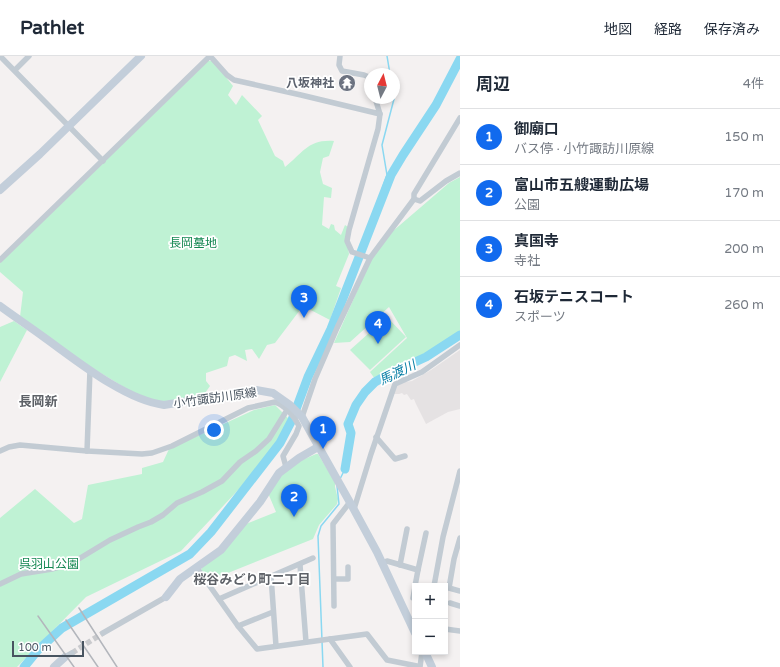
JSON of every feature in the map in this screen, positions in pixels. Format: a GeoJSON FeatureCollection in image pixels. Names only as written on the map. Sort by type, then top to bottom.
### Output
{"type":"FeatureCollection","features":[{"type":"Feature","properties":{"kind":"main road"},"geometry":{"type":"LineString","coordinates":[[0,190],[15,178],[141,56]]}},
{"type":"Feature","properties":{"kind":"main road","name":"小竹諏訪川原線"},"geometry":{"type":"LineString","coordinates":[[0,306],[112,385],[152,404],[164,405],[256,390],[273,393],[289,408],[301,416],[352,506],[382,563],[412,627]]}},
{"type":"Feature","properties":{"kind":"main road"},"geometry":{"type":"LineString","coordinates":[[166,597],[180,579],[221,550],[260,502],[279,473],[299,458],[318,447]]}},
{"type":"Feature","properties":{"kind":"main road"},"geometry":{"type":"LineString","coordinates":[[426,655],[432,667]]}},
{"type":"Feature","properties":{"kind":"main road"},"geometry":{"type":"LineString","coordinates":[[54,667],[66,659]]}},
{"type":"Feature","properties":{"kind":"street"},"geometry":{"type":"LineString","coordinates":[[0,56],[103,161]]}},
{"type":"Feature","properties":{"kind":"street"},"geometry":{"type":"LineString","coordinates":[[15,70],[29,56]]}},
{"type":"Feature","properties":{"kind":"street"},"geometry":{"type":"LineString","coordinates":[[0,260],[210,56],[227,75],[234,80],[380,114]]}},
{"type":"Feature","properties":{"kind":"street"},"geometry":{"type":"LineString","coordinates":[[340,56],[339,65],[342,71],[364,75]]}},
{"type":"Feature","properties":{"kind":"street"},"geometry":{"type":"LineString","coordinates":[[367,258],[352,252],[347,241],[348,230],[378,129],[380,114],[377,104]]}},
{"type":"Feature","properties":{"kind":"street"},"geometry":{"type":"LineString","coordinates":[[301,416],[315,378],[367,258],[414,199],[414,194],[460,118]]}},
{"type":"Feature","properties":{"kind":"street"},"geometry":{"type":"LineString","coordinates":[[414,199],[420,201],[460,172]]}},
{"type":"Feature","properties":{"kind":"street"},"geometry":{"type":"LineString","coordinates":[[334,606],[333,524],[352,506],[395,384],[422,372],[460,345]]}},
{"type":"Feature","properties":{"kind":"street"},"geometry":{"type":"LineString","coordinates":[[87,451],[90,370]]}},
{"type":"Feature","properties":{"kind":"street"},"geometry":{"type":"LineString","coordinates":[[0,451],[8,447],[20,445],[87,451],[142,454],[152,453],[172,446],[248,408],[275,402],[289,408],[299,426],[283,456],[286,467]]}},
{"type":"Feature","properties":{"kind":"street"},"geometry":{"type":"LineString","coordinates":[[0,584],[21,574],[52,569],[72,563],[110,540],[150,522],[163,515],[178,503],[222,481],[240,462],[269,439],[289,408]]}},
{"type":"Feature","properties":{"kind":"street"},"geometry":{"type":"LineString","coordinates":[[376,437],[395,459],[405,456]]}},
{"type":"Feature","properties":{"kind":"street"},"geometry":{"type":"LineString","coordinates":[[435,583],[443,538],[460,471]]}},
{"type":"Feature","properties":{"kind":"street"},"geometry":{"type":"LineString","coordinates":[[400,565],[407,529]]}},
{"type":"Feature","properties":{"kind":"street"},"geometry":{"type":"LineString","coordinates":[[416,583],[426,533]]}},
{"type":"Feature","properties":{"kind":"street"},"geometry":{"type":"LineString","coordinates":[[460,538],[457,559],[449,588],[460,591]]}},
{"type":"Feature","properties":{"kind":"street"},"geometry":{"type":"LineString","coordinates":[[219,599],[313,558]]}},
{"type":"Feature","properties":{"kind":"street"},"geometry":{"type":"LineString","coordinates":[[382,563],[387,561],[418,570]]}},
{"type":"Feature","properties":{"kind":"street"},"geometry":{"type":"LineString","coordinates":[[300,564],[306,642]]}},
{"type":"Feature","properties":{"kind":"street"},"geometry":{"type":"LineString","coordinates":[[334,579],[348,579],[348,567]]}},
{"type":"Feature","properties":{"kind":"street"},"geometry":{"type":"LineString","coordinates":[[197,568],[238,626],[257,649],[367,634],[387,660],[418,667]]}},
{"type":"Feature","properties":{"kind":"street"},"geometry":{"type":"LineString","coordinates":[[271,576],[276,646]]}},
{"type":"Feature","properties":{"kind":"street"},"geometry":{"type":"LineString","coordinates":[[103,633],[166,597]]}},
{"type":"Feature","properties":{"kind":"street"},"geometry":{"type":"LineString","coordinates":[[450,603],[460,606]]}},
{"type":"Feature","properties":{"kind":"street"},"geometry":{"type":"LineString","coordinates":[[238,626],[273,612]]}},
{"type":"Feature","properties":{"kind":"street"},"geometry":{"type":"LineString","coordinates":[[448,629],[460,631]]}},
{"type":"Feature","properties":{"kind":"street"},"geometry":{"type":"LineString","coordinates":[[330,639],[350,667]]}},
{"type":"Feature","properties":{"kind":"street"},"geometry":{"type":"LineString","coordinates":[[418,667],[419,655]]}},
{"type":"Feature","properties":{"kind":"street"},"geometry":{"type":"LineString","coordinates":[[418,667],[423,655]]}},
{"type":"Feature","properties":{"kind":"street"},"geometry":{"type":"LineString","coordinates":[[386,667],[387,660]]}},
{"type":"Feature","properties":{"kind":"shaded area"},"geometry":{"type":"Polygon","coordinates":[[[460,350],[460,409],[448,412],[426,424],[414,399],[411,400],[407,394],[390,394],[399,383],[412,381],[460,350]]]}},
{"type":"Feature","properties":{"kind":"green space","name":"長岡墓地"},"geometry":{"type":"Polygon","coordinates":[[[208,61],[213,61],[233,86],[228,95],[236,105],[242,95],[262,116],[258,120],[275,156],[283,161],[285,167],[306,148],[318,142],[334,141],[329,156],[323,158],[320,172],[323,184],[332,188],[331,198],[324,197],[322,225],[329,229],[331,224],[334,225],[335,230],[341,235],[345,225],[348,227],[349,254],[336,286],[341,288],[330,320],[303,306],[275,343],[267,345],[259,359],[252,349],[245,350],[247,361],[235,355],[229,357],[227,366],[206,373],[206,381],[210,386],[203,396],[152,404],[84,363],[20,317],[23,292],[0,272],[0,263],[208,61]]]}},
{"type":"Feature","properties":{"kind":"green space"},"geometry":{"type":"Polygon","coordinates":[[[460,177],[460,332],[429,354],[375,379],[370,372],[407,338],[389,307],[350,342],[334,343],[371,260],[393,231],[449,183],[460,177]]]}},
{"type":"Feature","properties":{"kind":"green space"},"geometry":{"type":"Polygon","coordinates":[[[387,317],[406,337],[370,370],[350,350],[387,317]]]}},
{"type":"Feature","properties":{"kind":"green space"},"geometry":{"type":"Polygon","coordinates":[[[14,321],[27,330],[0,382],[0,327],[14,321]]]}},
{"type":"Feature","properties":{"kind":"green space","name":"呉羽山公園"},"geometry":{"type":"Polygon","coordinates":[[[275,405],[290,420],[278,444],[254,473],[181,551],[86,597],[17,667],[0,667],[0,518],[35,489],[74,523],[82,519],[88,485],[142,474],[142,468],[163,462],[169,449],[254,410],[275,405]]]}},
{"type":"Feature","properties":{"kind":"green space"},"geometry":{"type":"Polygon","coordinates":[[[318,454],[335,482],[338,499],[337,504],[319,525],[313,539],[208,581],[201,570],[202,568],[246,524],[276,512],[268,493],[270,488],[291,465],[318,454]]]}},
{"type":"Feature","properties":{"kind":"waterway"},"geometry":{"type":"LineString","coordinates":[[387,56],[389,68]]}},
{"type":"Feature","properties":{"kind":"waterway"},"geometry":{"type":"LineString","coordinates":[[24,667],[38,650],[62,628],[190,554],[211,532],[280,443],[292,420],[308,377],[331,329],[391,175],[436,105],[460,59]]}},
{"type":"Feature","properties":{"kind":"waterway"},"geometry":{"type":"LineString","coordinates":[[386,191],[382,189],[387,175],[382,145],[393,104]]}},
{"type":"Feature","properties":{"kind":"waterway","name":"馬渡川"},"geometry":{"type":"LineString","coordinates":[[345,469],[351,433],[348,424],[356,405],[365,392],[375,382],[426,357],[460,335]]}},
{"type":"Feature","properties":{"kind":"waterway"},"geometry":{"type":"LineString","coordinates":[[340,479],[345,469]]}},
{"type":"Feature","properties":{"kind":"waterway"},"geometry":{"type":"LineString","coordinates":[[323,667],[318,536],[321,526],[339,504],[337,486]]}},
{"type":"Feature","properties":{"kind":"tunnel"},"geometry":{"type":"LineString","coordinates":[[72,653],[103,633]]}},
{"type":"Feature","properties":{"kind":"railway"},"geometry":{"type":"LineString","coordinates":[[79,608],[117,667]]}},
{"type":"Feature","properties":{"kind":"railway"},"geometry":{"type":"LineString","coordinates":[[38,616],[74,667]]}},
{"type":"Feature","properties":{"kind":"railway"},"geometry":{"type":"LineString","coordinates":[[66,620],[98,667]]}},
{"type":"Feature","properties":{"kind":"place","name":"八坂神社"},"geometry":{"type":"Point","coordinates":[347,83]}},
{"type":"Feature","properties":{"kind":"place","name":"真国寺"},"geometry":{"type":"Point","coordinates":[304,318]}},
{"type":"Feature","properties":{"kind":"place","name":"石坂テニスコート"},"geometry":{"type":"Point","coordinates":[378,344]}},
{"type":"Feature","properties":{"kind":"place","name":"御廟口"},"geometry":{"type":"Point","coordinates":[323,449]}},
{"type":"Feature","properties":{"kind":"place","name":"富山市五艘運動広場"},"geometry":{"type":"Point","coordinates":[294,517]}},
{"type":"Feature","properties":{"kind":"district","name":"長岡新"},"geometry":{"type":"Point","coordinates":[38,401]}},
{"type":"Feature","properties":{"kind":"district","name":"桜谷みどり町二丁目"},"geometry":{"type":"Point","coordinates":[252,579]}}]}
